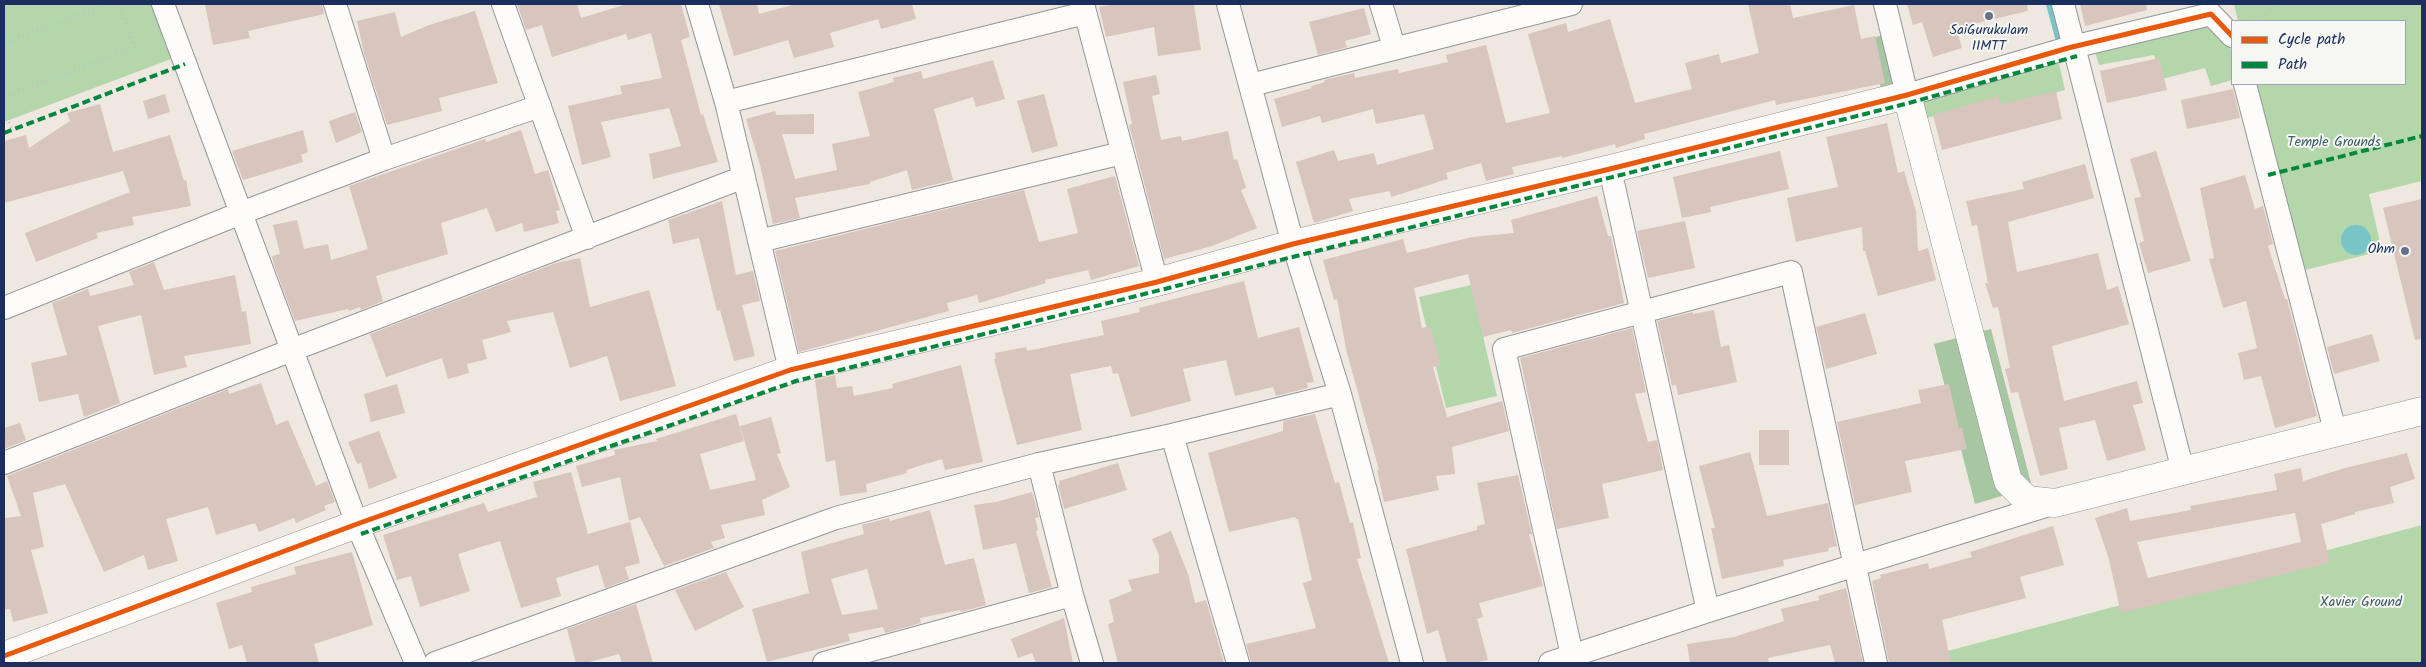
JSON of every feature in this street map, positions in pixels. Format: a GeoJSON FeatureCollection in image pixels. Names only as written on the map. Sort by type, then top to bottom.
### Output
{"type":"FeatureCollection","features":[{"type":"Feature","properties":{"kind":"street"},"geometry":{"type":"LineString","coordinates":[[163,4],[357,524],[416,663]]}},
{"type":"Feature","properties":{"kind":"street"},"geometry":{"type":"LineString","coordinates":[[335,4],[384,159]]}},
{"type":"Feature","properties":{"kind":"street"},"geometry":{"type":"LineString","coordinates":[[503,4],[587,238]]}},
{"type":"Feature","properties":{"kind":"street"},"geometry":{"type":"LineString","coordinates":[[698,4],[726,102],[790,370]]}},
{"type":"Feature","properties":{"kind":"street"},"geometry":{"type":"LineString","coordinates":[[1228,4],[1293,244],[1340,394],[1412,663]]}},
{"type":"Feature","properties":{"kind":"street"},"geometry":{"type":"LineString","coordinates":[[1381,4],[1394,47]]}},
{"type":"Feature","properties":{"kind":"street"},"geometry":{"type":"LineString","coordinates":[[1251,85],[1544,7],[1572,4]]}},
{"type":"Feature","properties":{"kind":"street"},"geometry":{"type":"LineString","coordinates":[[1885,4],[2008,481],[2027,500],[2055,503]]}},
{"type":"Feature","properties":{"kind":"street"},"geometry":{"type":"LineString","coordinates":[[2063,4],[2183,471]]}},
{"type":"Feature","properties":{"kind":"street"},"geometry":{"type":"LineString","coordinates":[[726,102],[1084,8],[1157,282]]}},
{"type":"Feature","properties":{"kind":"street"},"geometry":{"type":"LineString","coordinates":[[4,656],[357,524],[790,370],[1157,282],[1293,244],[1610,169],[1907,95],[2074,47],[2210,14],[2231,35]]}},
{"type":"Feature","properties":{"kind":"street"},"geometry":{"type":"LineString","coordinates":[[2244,85],[2335,431]]}},
{"type":"Feature","properties":{"kind":"street"},"geometry":{"type":"LineString","coordinates":[[4,308],[240,212],[384,159],[540,106]]}},
{"type":"Feature","properties":{"kind":"street"},"geometry":{"type":"LineString","coordinates":[[759,241],[1122,153]]}},
{"type":"Feature","properties":{"kind":"street"},"geometry":{"type":"LineString","coordinates":[[1610,169],[1708,611]]}},
{"type":"Feature","properties":{"kind":"street"},"geometry":{"type":"LineString","coordinates":[[4,463],[292,350],[744,177]]}},
{"type":"Feature","properties":{"kind":"street"},"geometry":{"type":"LineString","coordinates":[[1572,655],[1504,349],[1791,272],[1876,663]]}},
{"type":"Feature","properties":{"kind":"street"},"geometry":{"type":"LineString","coordinates":[[435,663],[836,518],[1039,464],[1172,435],[1340,394]]}},
{"type":"Feature","properties":{"kind":"street"},"geometry":{"type":"LineString","coordinates":[[1550,663],[1708,611],[2055,503],[2335,431],[2422,411]]}},
{"type":"Feature","properties":{"kind":"street"},"geometry":{"type":"LineString","coordinates":[[1172,435],[1238,663]]}},
{"type":"Feature","properties":{"kind":"street"},"geometry":{"type":"LineString","coordinates":[[1039,464],[1072,594],[1092,663]]}},
{"type":"Feature","properties":{"kind":"street"},"geometry":{"type":"LineString","coordinates":[[824,663],[1072,594]]}},
{"type":"Feature","properties":{"kind":"path"},"geometry":{"type":"LineString","coordinates":[[4,43],[110,4]]}},
{"type":"Feature","properties":{"kind":"path"},"geometry":{"type":"LineString","coordinates":[[4,97],[135,47],[119,4]]}},
{"type":"Feature","properties":{"kind":"path"},"geometry":{"type":"LineString","coordinates":[[2255,20],[2281,4]]}},
{"type":"Feature","properties":{"kind":"path"},"geometry":{"type":"LineString","coordinates":[[4,108],[12,130]]}},
{"type":"Feature","properties":{"kind":"green space"},"geometry":{"type":"Polygon","coordinates":[[[4,4],[151,4],[171,59],[4,122],[4,4]]]}},
{"type":"Feature","properties":{"kind":"green space","name":"Temple Grounds"},"geometry":{"type":"Polygon","coordinates":[[[2234,4],[2422,4],[2422,181],[2369,194],[2382,251],[2305,270],[2255,85],[2406,85],[2406,20],[2238,20],[2234,4]]]}},
{"type":"Feature","properties":{"kind":"green space"},"geometry":{"type":"Polygon","coordinates":[[[2208,19],[2223,34],[2230,45],[2231,80],[2211,86],[2205,68],[2162,79],[2154,55],[2099,65],[2094,49],[2208,19]]]}},
{"type":"Feature","properties":{"kind":"green space"},"geometry":{"type":"Polygon","coordinates":[[[1888,34],[1900,85],[1881,90],[1871,38],[1888,34]]]}},
{"type":"Feature","properties":{"kind":"green space"},"geometry":{"type":"Polygon","coordinates":[[[2058,59],[2065,90],[1997,109],[1994,99],[1927,118],[1920,97],[2058,59]]]}},
{"type":"Feature","properties":{"kind":"green space"},"geometry":{"type":"Polygon","coordinates":[[[1471,285],[1497,396],[1446,408],[1419,297],[1471,285]]]}},
{"type":"Feature","properties":{"kind":"green space"},"geometry":{"type":"Polygon","coordinates":[[[1991,329],[2032,487],[1975,504],[1934,344],[1991,329]]]}},
{"type":"Feature","properties":{"kind":"green space","name":"Xavier Ground"},"geometry":{"type":"Polygon","coordinates":[[[2422,525],[2422,663],[1947,663],[1944,652],[2422,525]]]}},
{"type":"Feature","properties":{"kind":"water"},"geometry":{"type":"Polygon","coordinates":[[[2356,225],[2367,229],[2371,240],[2367,251],[2356,255],[2345,251],[2341,240],[2345,229],[2356,225]]]}},
{"type":"Feature","properties":{"kind":"building"},"geometry":{"type":"Polygon","coordinates":[[[205,4],[322,4],[324,14],[248,31],[250,38],[213,45],[205,4]]]}},
{"type":"Feature","properties":{"kind":"building"},"geometry":{"type":"Polygon","coordinates":[[[517,4],[577,4],[581,18],[627,4],[681,4],[690,37],[681,40],[701,115],[703,114],[718,162],[653,179],[649,154],[681,146],[669,108],[601,122],[611,157],[582,165],[568,106],[622,94],[620,86],[662,78],[651,33],[628,40],[626,34],[552,57],[542,25],[526,30],[517,4]]]}},
{"type":"Feature","properties":{"kind":"building"},"geometry":{"type":"Polygon","coordinates":[[[719,4],[757,4],[759,14],[796,4],[912,4],[916,19],[881,29],[878,19],[830,33],[834,47],[794,58],[788,40],[734,56],[719,4]]]}},
{"type":"Feature","properties":{"kind":"building"},"geometry":{"type":"Polygon","coordinates":[[[1115,4],[1194,4],[1201,50],[1158,56],[1154,27],[1106,37],[1099,7],[1115,4]]]}},
{"type":"Feature","properties":{"kind":"building"},"geometry":{"type":"Polygon","coordinates":[[[1748,4],[1790,4],[1793,18],[1854,5],[1861,39],[1875,36],[1885,83],[1776,105],[1775,100],[1644,134],[1645,139],[1616,148],[1615,144],[1562,158],[1562,156],[1512,167],[1514,174],[1486,181],[1481,163],[1446,173],[1448,179],[1391,197],[1390,191],[1349,199],[1353,211],[1314,223],[1296,162],[1334,150],[1338,161],[1374,153],[1377,165],[1434,149],[1424,114],[1376,124],[1373,109],[1322,123],[1320,116],[1282,127],[1274,99],[1312,88],[1311,86],[1325,82],[1324,80],[1354,73],[1355,78],[1398,69],[1399,73],[1448,62],[1446,55],[1486,45],[1506,123],[1550,113],[1528,34],[1566,23],[1568,32],[1610,19],[1635,103],[1692,89],[1685,63],[1719,54],[1721,63],[1759,53],[1748,4]]]}},
{"type":"Feature","properties":{"kind":"building"},"geometry":{"type":"Polygon","coordinates":[[[1907,4],[2027,4],[2028,11],[1956,28],[1962,48],[1933,57],[1922,22],[1913,25],[1907,4]]]}},
{"type":"Feature","properties":{"kind":"building"},"geometry":{"type":"Polygon","coordinates":[[[2080,4],[2146,4],[2147,10],[2085,26],[2080,4]]]}},
{"type":"Feature","properties":{"kind":"building"},"geometry":{"type":"Polygon","coordinates":[[[1364,8],[1371,34],[1345,41],[1347,47],[1318,55],[1309,22],[1364,8]]]}},
{"type":"Feature","properties":{"kind":"building"},"geometry":{"type":"Polygon","coordinates":[[[475,11],[498,83],[439,98],[442,111],[387,125],[364,53],[357,21],[395,12],[401,37],[429,25],[475,11]]]}},
{"type":"Feature","properties":{"kind":"building"},"geometry":{"type":"Polygon","coordinates":[[[2159,58],[2167,90],[2107,103],[2100,71],[2159,58]]]}},
{"type":"Feature","properties":{"kind":"building"},"geometry":{"type":"Polygon","coordinates":[[[993,60],[1005,99],[976,107],[973,97],[934,109],[953,180],[912,190],[907,170],[870,182],[870,184],[795,198],[800,218],[773,224],[760,165],[746,119],[775,111],[776,115],[814,114],[814,134],[782,134],[795,179],[837,170],[832,144],[870,136],[858,92],[894,82],[893,78],[921,71],[923,79],[993,60]]]}},
{"type":"Feature","properties":{"kind":"building"},"geometry":{"type":"Polygon","coordinates":[[[1156,75],[1160,94],[1152,96],[1161,140],[1181,136],[1182,141],[1228,131],[1234,160],[1237,159],[1246,188],[1241,190],[1257,228],[1212,246],[1164,259],[1129,125],[1132,124],[1123,82],[1156,75]]]}},
{"type":"Feature","properties":{"kind":"building"},"geometry":{"type":"Polygon","coordinates":[[[2233,89],[2240,118],[2187,129],[2181,100],[2233,89]]]}},
{"type":"Feature","properties":{"kind":"building"},"geometry":{"type":"Polygon","coordinates":[[[2056,91],[2062,119],[1942,150],[1933,115],[1998,96],[2001,104],[2056,91]]]}},
{"type":"Feature","properties":{"kind":"building"},"geometry":{"type":"Polygon","coordinates":[[[165,94],[170,112],[148,119],[143,101],[165,94]]]}},
{"type":"Feature","properties":{"kind":"building"},"geometry":{"type":"Polygon","coordinates":[[[1044,94],[1058,146],[1032,153],[1017,101],[1044,94]]]}},
{"type":"Feature","properties":{"kind":"building"},"geometry":{"type":"Polygon","coordinates":[[[100,104],[113,152],[170,135],[184,181],[186,180],[191,206],[132,217],[134,225],[96,233],[98,238],[36,262],[25,233],[130,192],[123,171],[4,203],[4,141],[26,135],[29,148],[70,121],[67,113],[100,104]]]}},
{"type":"Feature","properties":{"kind":"building"},"geometry":{"type":"Polygon","coordinates":[[[355,112],[362,132],[336,143],[329,121],[355,112]]]}},
{"type":"Feature","properties":{"kind":"building"},"geometry":{"type":"Polygon","coordinates":[[[1887,123],[1898,173],[1904,171],[1916,211],[1918,251],[1928,248],[1936,280],[1878,296],[1865,251],[1863,251],[1862,227],[1796,242],[1787,198],[1838,187],[1826,137],[1887,123]]]}},
{"type":"Feature","properties":{"kind":"building"},"geometry":{"type":"Polygon","coordinates":[[[303,130],[308,152],[301,155],[303,162],[243,180],[232,151],[303,130]]]}},
{"type":"Feature","properties":{"kind":"building"},"geometry":{"type":"Polygon","coordinates":[[[521,130],[535,174],[548,170],[560,210],[556,211],[559,223],[524,232],[522,223],[496,232],[487,208],[441,223],[448,254],[376,276],[383,301],[361,310],[360,307],[349,311],[348,309],[295,321],[274,265],[272,256],[280,254],[273,225],[297,220],[304,249],[328,244],[331,260],[368,249],[349,186],[485,139],[486,142],[521,130]]]}},
{"type":"Feature","properties":{"kind":"building"},"geometry":{"type":"Polygon","coordinates":[[[1780,151],[1789,189],[1710,207],[1711,212],[1682,218],[1673,177],[1780,151]]]}},
{"type":"Feature","properties":{"kind":"building"},"geometry":{"type":"Polygon","coordinates":[[[2156,151],[2191,261],[2148,273],[2139,243],[2144,241],[2134,198],[2141,197],[2130,159],[2156,151]]]}},
{"type":"Feature","properties":{"kind":"building"},"geometry":{"type":"Polygon","coordinates":[[[2085,164],[2094,198],[2008,222],[2017,272],[2098,253],[2107,290],[2118,286],[2129,324],[2052,346],[2064,401],[2137,381],[2143,403],[2133,405],[2146,450],[2107,461],[2095,420],[2059,428],[2068,469],[2040,476],[2018,392],[2011,393],[2005,369],[2010,368],[1998,307],[1993,308],[1985,283],[1988,283],[1977,225],[1972,226],[1966,201],[2024,189],[2022,182],[2085,164]]]}},
{"type":"Feature","properties":{"kind":"building"},"geometry":{"type":"Polygon","coordinates":[[[2245,175],[2255,209],[2263,206],[2273,244],[2268,246],[2285,299],[2287,299],[2317,416],[2275,428],[2261,376],[2244,380],[2238,353],[2257,348],[2246,301],[2223,308],[2209,259],[2214,258],[2200,188],[2245,175]]]}},
{"type":"Feature","properties":{"kind":"building"},"geometry":{"type":"Polygon","coordinates":[[[1115,176],[1139,266],[1091,280],[1088,270],[1045,280],[1046,283],[979,303],[977,295],[947,303],[949,311],[799,352],[775,251],[1024,190],[1039,242],[1078,233],[1067,189],[1115,176]]]}},
{"type":"Feature","properties":{"kind":"building"},"geometry":{"type":"Polygon","coordinates":[[[1597,196],[1608,236],[1611,236],[1624,303],[1512,333],[1511,330],[1483,337],[1468,274],[1414,288],[1422,328],[1430,326],[1441,365],[1433,367],[1447,417],[1502,401],[1509,431],[1452,447],[1455,474],[1436,476],[1439,490],[1384,502],[1377,470],[1379,470],[1346,349],[1337,299],[1334,300],[1323,260],[1403,239],[1407,253],[1472,237],[1514,233],[1511,220],[1597,196]]]}},
{"type":"Feature","properties":{"kind":"building","name":"Ohm"},"geometry":{"type":"Polygon","coordinates":[[[2422,199],[2422,339],[2415,340],[2383,208],[2422,199]]]}},
{"type":"Feature","properties":{"kind":"building"},"geometry":{"type":"Polygon","coordinates":[[[722,201],[736,275],[753,271],[760,301],[742,305],[755,356],[734,361],[720,310],[717,311],[699,238],[673,244],[668,220],[722,201]]]}},
{"type":"Feature","properties":{"kind":"building"},"geometry":{"type":"Polygon","coordinates":[[[1685,221],[1695,268],[1648,278],[1637,231],[1685,221]]]}},
{"type":"Feature","properties":{"kind":"building"},"geometry":{"type":"Polygon","coordinates":[[[580,258],[590,307],[649,290],[676,386],[620,401],[607,356],[570,368],[553,312],[507,321],[511,332],[482,340],[487,359],[467,364],[469,373],[448,379],[442,358],[386,377],[370,334],[556,263],[580,258]]]}},
{"type":"Feature","properties":{"kind":"building"},"geometry":{"type":"Polygon","coordinates":[[[154,262],[164,290],[235,275],[242,312],[246,311],[251,344],[184,356],[187,367],[154,375],[141,315],[98,326],[120,403],[84,417],[78,394],[39,402],[31,363],[67,355],[52,303],[88,289],[90,296],[134,285],[129,272],[154,262]]]}},
{"type":"Feature","properties":{"kind":"building"},"geometry":{"type":"Polygon","coordinates":[[[1244,281],[1258,338],[1299,327],[1314,382],[1307,383],[1308,388],[1276,396],[1273,387],[1235,396],[1226,360],[1183,369],[1191,401],[1131,417],[1118,373],[1113,374],[1111,366],[1070,374],[1082,430],[1017,445],[994,359],[996,359],[995,353],[1026,347],[1027,351],[1104,335],[1101,321],[1140,312],[1139,308],[1244,281]]]}},
{"type":"Feature","properties":{"kind":"building"},"geometry":{"type":"Polygon","coordinates":[[[1714,310],[1721,347],[1729,345],[1737,382],[1678,395],[1676,385],[1672,386],[1657,321],[1693,312],[1693,314],[1714,310]]]}},
{"type":"Feature","properties":{"kind":"building"},"geometry":{"type":"Polygon","coordinates":[[[1865,313],[1877,354],[1826,369],[1816,327],[1865,313]]]}},
{"type":"Feature","properties":{"kind":"building"},"geometry":{"type":"Polygon","coordinates":[[[1632,328],[1646,392],[1635,394],[1648,442],[1657,440],[1663,470],[1602,484],[1609,518],[1557,529],[1520,358],[1632,328]]]}},
{"type":"Feature","properties":{"kind":"building"},"geometry":{"type":"Polygon","coordinates":[[[2372,334],[2380,361],[2334,374],[2327,347],[2372,334]]]}},
{"type":"Feature","properties":{"kind":"building"},"geometry":{"type":"Polygon","coordinates":[[[961,365],[983,462],[945,470],[942,459],[906,470],[907,473],[866,484],[867,492],[840,496],[835,460],[826,462],[815,380],[835,375],[837,388],[852,386],[854,396],[893,388],[892,384],[961,365]]]}},
{"type":"Feature","properties":{"kind":"building"},"geometry":{"type":"Polygon","coordinates":[[[261,383],[276,425],[288,420],[316,486],[327,481],[335,502],[324,506],[326,510],[296,523],[294,518],[259,532],[255,523],[216,535],[208,507],[166,519],[178,561],[148,570],[144,555],[104,572],[65,484],[33,493],[44,547],[31,550],[48,613],[13,622],[10,609],[4,610],[4,518],[21,516],[7,476],[228,389],[229,394],[261,383]]]}},
{"type":"Feature","properties":{"kind":"building"},"geometry":{"type":"Polygon","coordinates":[[[397,384],[405,413],[371,422],[364,394],[397,384]]]}},
{"type":"Feature","properties":{"kind":"building"},"geometry":{"type":"Polygon","coordinates":[[[1949,384],[1959,428],[1962,428],[1967,449],[1905,461],[1912,492],[1855,505],[1837,422],[1921,403],[1918,390],[1949,384]]]}},
{"type":"Feature","properties":{"kind":"building"},"geometry":{"type":"Polygon","coordinates":[[[736,414],[744,441],[700,454],[710,490],[756,480],[740,426],[771,417],[781,453],[777,454],[790,487],[762,500],[765,515],[721,525],[725,538],[711,542],[714,548],[664,566],[640,517],[629,521],[620,477],[582,487],[576,466],[615,455],[614,450],[657,441],[656,439],[736,414]]]}},
{"type":"Feature","properties":{"kind":"building"},"geometry":{"type":"Polygon","coordinates":[[[1315,414],[1335,483],[1339,482],[1350,523],[1353,522],[1361,558],[1357,559],[1389,663],[1251,663],[1246,644],[1316,628],[1303,583],[1312,580],[1298,519],[1295,517],[1229,532],[1208,453],[1283,431],[1283,421],[1315,414]]]}},
{"type":"Feature","properties":{"kind":"building"},"geometry":{"type":"Polygon","coordinates":[[[20,423],[26,440],[4,449],[4,428],[20,423]]]}},
{"type":"Feature","properties":{"kind":"building"},"geometry":{"type":"Polygon","coordinates":[[[1759,430],[1789,430],[1789,465],[1759,465],[1759,430]]]}},
{"type":"Feature","properties":{"kind":"building"},"geometry":{"type":"Polygon","coordinates":[[[379,431],[397,478],[369,489],[361,463],[357,464],[348,442],[379,431]]]}},
{"type":"Feature","properties":{"kind":"building"},"geometry":{"type":"Polygon","coordinates":[[[1750,452],[1767,516],[1828,503],[1837,546],[1828,548],[1829,551],[1783,560],[1784,566],[1722,579],[1711,528],[1715,528],[1699,466],[1750,452]]]}},
{"type":"Feature","properties":{"kind":"building"},"geometry":{"type":"Polygon","coordinates":[[[2407,453],[2415,479],[2390,487],[2394,503],[2355,512],[2355,514],[2321,524],[2330,563],[2121,613],[2108,556],[2095,518],[2127,508],[2130,521],[2191,510],[2190,506],[2277,490],[2274,474],[2301,468],[2303,481],[2345,468],[2407,453]],[[2295,513],[2137,542],[2148,578],[2301,542],[2295,513]]]}},
{"type":"Feature","properties":{"kind":"building"},"geometry":{"type":"Polygon","coordinates":[[[1118,463],[1127,490],[1064,509],[1058,485],[1060,484],[1059,481],[1118,463]]]}},
{"type":"Feature","properties":{"kind":"building"},"geometry":{"type":"Polygon","coordinates":[[[571,472],[588,534],[630,522],[640,563],[625,567],[629,579],[605,588],[598,565],[556,578],[561,596],[521,608],[500,541],[458,554],[470,591],[420,607],[411,576],[397,580],[383,535],[484,503],[488,512],[537,497],[533,482],[571,472]]]}},
{"type":"Feature","properties":{"kind":"building"},"geometry":{"type":"Polygon","coordinates":[[[1518,475],[1532,534],[1529,534],[1543,586],[1479,603],[1483,617],[1477,619],[1488,660],[1475,663],[1447,663],[1438,630],[1427,634],[1406,549],[1477,530],[1477,526],[1485,524],[1477,483],[1518,475]]]}},
{"type":"Feature","properties":{"kind":"building"},"geometry":{"type":"Polygon","coordinates":[[[1032,492],[1039,517],[1035,518],[1038,530],[1036,531],[1052,587],[1029,593],[1016,543],[983,550],[974,505],[996,502],[1032,492]]]}},
{"type":"Feature","properties":{"kind":"building"},"geometry":{"type":"Polygon","coordinates":[[[930,510],[945,565],[974,558],[986,605],[961,612],[960,610],[920,618],[921,623],[885,633],[883,627],[848,634],[850,641],[767,662],[752,609],[809,593],[801,552],[864,534],[862,525],[889,518],[890,521],[930,510]],[[867,569],[831,579],[842,615],[878,609],[867,569]]]}},
{"type":"Feature","properties":{"kind":"building"},"geometry":{"type":"Polygon","coordinates":[[[2053,526],[2064,565],[2020,577],[2026,598],[1942,620],[1951,663],[1889,663],[1872,581],[1881,578],[1880,575],[1928,563],[1929,569],[1972,557],[1970,552],[2053,526]]]}},
{"type":"Feature","properties":{"kind":"building"},"geometry":{"type":"Polygon","coordinates":[[[1171,531],[1188,574],[1195,603],[1206,600],[1224,663],[1118,663],[1108,624],[1114,622],[1109,600],[1132,591],[1128,580],[1159,573],[1159,555],[1152,539],[1171,531]]]}},
{"type":"Feature","properties":{"kind":"building"},"geometry":{"type":"Polygon","coordinates":[[[352,552],[373,625],[314,644],[319,663],[247,663],[242,645],[229,649],[216,603],[252,592],[251,587],[296,574],[294,567],[352,552]]]}},
{"type":"Feature","properties":{"kind":"building"},"geometry":{"type":"Polygon","coordinates":[[[726,572],[744,607],[695,631],[675,590],[726,572]]]}},
{"type":"Feature","properties":{"kind":"building"},"geometry":{"type":"Polygon","coordinates":[[[1846,588],[1863,663],[1835,663],[1830,645],[1768,658],[1769,663],[1690,663],[1687,644],[1734,637],[1784,621],[1781,609],[1819,600],[1818,596],[1846,588]]]}},
{"type":"Feature","properties":{"kind":"building"},"geometry":{"type":"Polygon","coordinates":[[[636,604],[653,663],[622,663],[619,654],[586,663],[576,663],[567,629],[636,604]]]}},
{"type":"Feature","properties":{"kind":"building"},"geometry":{"type":"Polygon","coordinates":[[[1064,618],[1073,663],[1036,663],[1032,653],[1018,658],[1011,639],[1064,618]]]}},
{"type":"Feature","properties":{"kind":"waterway"},"geometry":{"type":"LineString","coordinates":[[2050,4],[2061,45]]}},
{"type":"Feature","properties":{"kind":"marked path"},"geometry":{"type":"LineString","coordinates":[[361,534],[796,381],[1909,103],[2077,56]]}},
{"type":"Feature","properties":{"kind":"marked path"},"geometry":{"type":"LineString","coordinates":[[4,133],[185,64]]}},
{"type":"Feature","properties":{"kind":"marked path"},"geometry":{"type":"LineString","coordinates":[[2268,175],[2422,136]]}},
{"type":"Feature","properties":{"kind":"cycle path"},"geometry":{"type":"LineString","coordinates":[[4,656],[357,524],[790,370],[1157,282],[1293,244],[1610,169],[1907,95],[2068,48],[2211,14],[2231,35]]}},
{"type":"Feature","properties":{"kind":"place","name":"SaiGurukulam IIMTT"},"geometry":{"type":"Point","coordinates":[1989,16]}},
{"type":"Feature","properties":{"kind":"place","name":"Ohm"},"geometry":{"type":"Point","coordinates":[2405,251]}}]}
